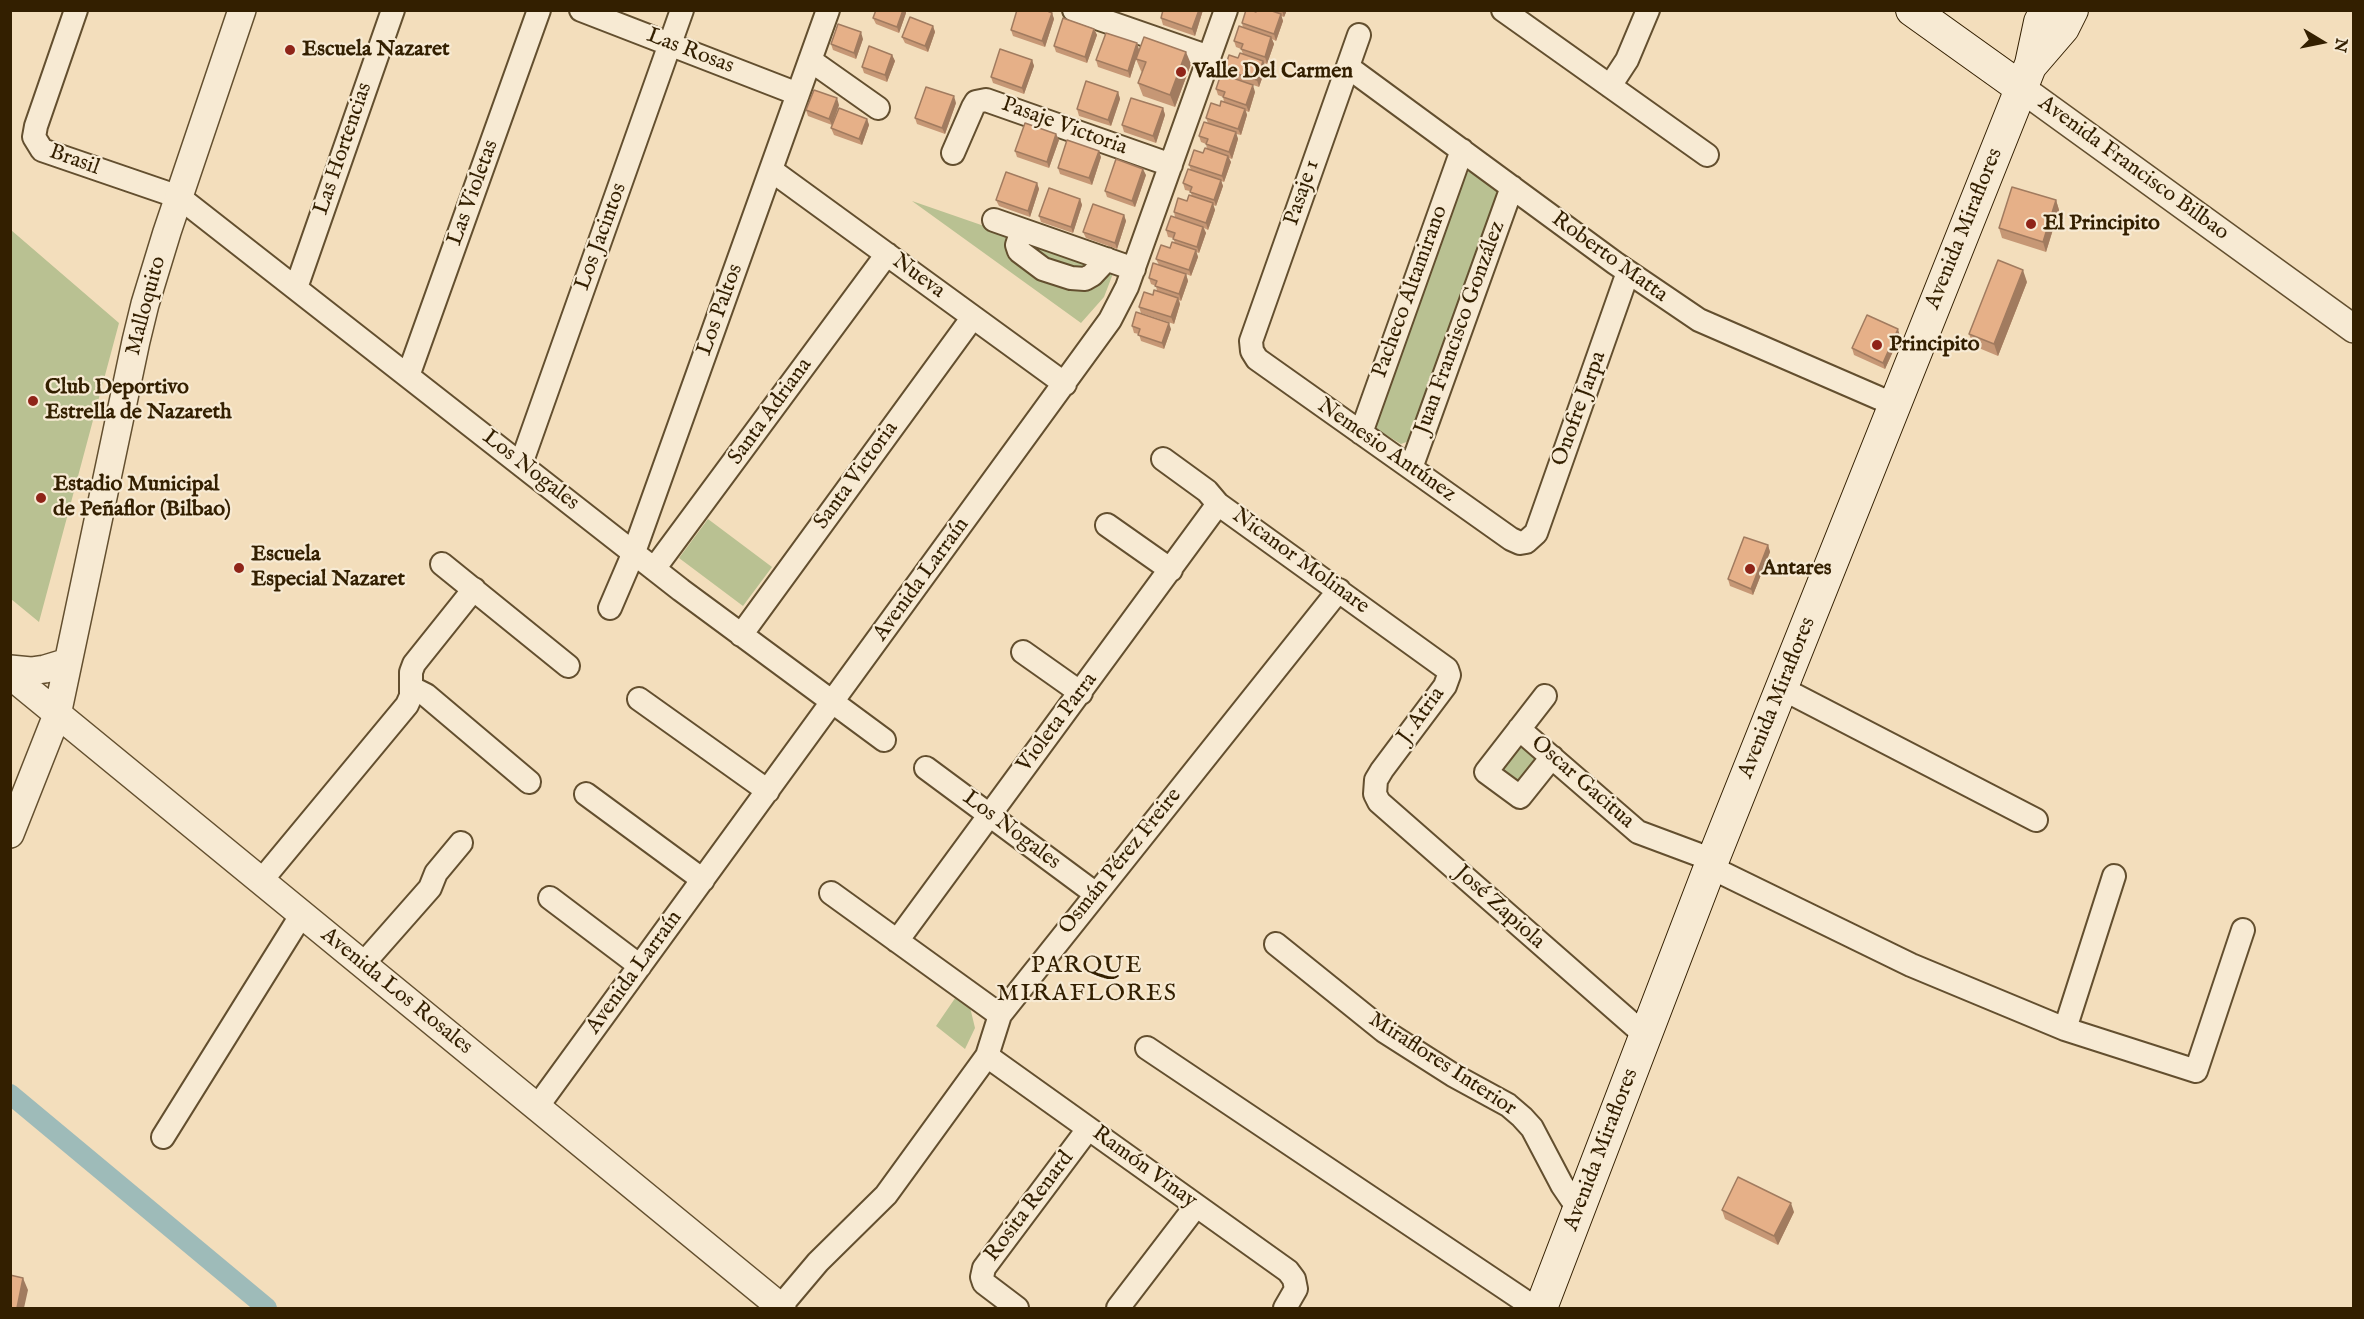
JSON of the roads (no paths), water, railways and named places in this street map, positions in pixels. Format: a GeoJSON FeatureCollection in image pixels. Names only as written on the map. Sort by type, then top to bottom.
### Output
{"type":"FeatureCollection","features":[{"type":"Feature","properties":{"kind":"main road","name":"Avenida Francisco Bilbao"},"geometry":{"type":"LineString","coordinates":[[1912,10],[2026,76]]}},
{"type":"Feature","properties":{"kind":"main road"},"geometry":{"type":"LineString","coordinates":[[2026,76],[2040,22],[2046,10]]}},
{"type":"Feature","properties":{"kind":"main road"},"geometry":{"type":"LineString","coordinates":[[2026,76],[2063,28],[2072,10]]}},
{"type":"Feature","properties":{"kind":"main road","name":"Avenida Miraflores"},"geometry":{"type":"LineString","coordinates":[[1540,1308],[1711,864],[2026,76]]}},
{"type":"Feature","properties":{"kind":"street","name":"Brasil"},"geometry":{"type":"LineString","coordinates":[[76,10],[36,126],[34,137],[38,147],[46,153],[179,197]]}},
{"type":"Feature","properties":{"kind":"street","name":"Malloquito"},"geometry":{"type":"LineString","coordinates":[[10,834],[57,715],[136,341],[179,197],[242,10]]}},
{"type":"Feature","properties":{"kind":"street","name":"Las Hortencias"},"geometry":{"type":"LineString","coordinates":[[296,288],[393,10]]}},
{"type":"Feature","properties":{"kind":"street","name":"Las Violetas"},"geometry":{"type":"LineString","coordinates":[[408,376],[539,10]]}},
{"type":"Feature","properties":{"kind":"street","name":"Las Rosas"},"geometry":{"type":"LineString","coordinates":[[581,10],[798,94]]}},
{"type":"Feature","properties":{"kind":"street","name":"Los Jacintos"},"geometry":{"type":"LineString","coordinates":[[521,464],[682,10]]}},
{"type":"Feature","properties":{"kind":"street","name":"Los Paltos"},"geometry":{"type":"LineString","coordinates":[[610,608],[634,552],[828,10]]}},
{"type":"Feature","properties":{"kind":"street"},"geometry":{"type":"LineString","coordinates":[[1074,10],[1209,57]]}},
{"type":"Feature","properties":{"kind":"street","name":"Avenida Larraín"},"geometry":{"type":"LineString","coordinates":[[537,1107],[1110,320],[1134,269],[1226,10]]}},
{"type":"Feature","properties":{"kind":"street"},"geometry":{"type":"LineString","coordinates":[[1503,10],[1707,155]]}},
{"type":"Feature","properties":{"kind":"street"},"geometry":{"type":"LineString","coordinates":[[1610,86],[1627,60],[1648,10]]}},
{"type":"Feature","properties":{"kind":"street","name":"Pasaje 1"},"geometry":{"type":"LineString","coordinates":[[1252,351],[1253,336],[1359,35]]}},
{"type":"Feature","properties":{"kind":"street"},"geometry":{"type":"LineString","coordinates":[[810,60],[878,108]]}},
{"type":"Feature","properties":{"kind":"street","name":"Roberto Matta"},"geometry":{"type":"LineString","coordinates":[[1348,67],[1628,272],[1699,320],[1895,405]]}},
{"type":"Feature","properties":{"kind":"street","name":"Avenida Francisco Bilbao"},"geometry":{"type":"LineString","coordinates":[[2026,76],[2354,329]]}},
{"type":"Feature","properties":{"kind":"street","name":"Pasaje Victoria"},"geometry":{"type":"LineString","coordinates":[[953,153],[972,107],[976,102],[986,100],[1171,165]]}},
{"type":"Feature","properties":{"kind":"street","name":"Pacheco Altamirano"},"geometry":{"type":"LineString","coordinates":[[1361,433],[1461,150]]}},
{"type":"Feature","properties":{"kind":"street","name":"Nueva"},"geometry":{"type":"LineString","coordinates":[[771,170],[1065,384]]}},
{"type":"Feature","properties":{"kind":"street","name":"Juan Francisco González"},"geometry":{"type":"LineString","coordinates":[[1411,468],[1512,187]]}},
{"type":"Feature","properties":{"kind":"street","name":"Los Nogales"},"geometry":{"type":"LineString","coordinates":[[179,197],[654,569],[884,740]]}},
{"type":"Feature","properties":{"kind":"street"},"geometry":{"type":"LineString","coordinates":[[994,220],[1134,269]]}},
{"type":"Feature","properties":{"kind":"street"},"geometry":{"type":"LineString","coordinates":[[1022,230],[1017,245],[1019,251],[1043,269],[1071,278],[1085,279],[1107,259]]}},
{"type":"Feature","properties":{"kind":"street","name":"Santa Adriana"},"geometry":{"type":"LineString","coordinates":[[654,569],[887,254]]}},
{"type":"Feature","properties":{"kind":"street","name":"Onofre Jarpa"},"geometry":{"type":"LineString","coordinates":[[1526,543],[1536,533],[1628,272]]}},
{"type":"Feature","properties":{"kind":"street","name":"Santa Victoria"},"geometry":{"type":"LineString","coordinates":[[741,635],[973,317]]}},
{"type":"Feature","properties":{"kind":"street","name":"Nemesio Antúnez"},"geometry":{"type":"LineString","coordinates":[[1252,351],[1261,362],[1511,539],[1526,543]]}},
{"type":"Feature","properties":{"kind":"street","name":"Nicanor Molinare"},"geometry":{"type":"LineString","coordinates":[[1163,459],[1207,491],[1218,504],[1440,662]]}},
{"type":"Feature","properties":{"kind":"street","name":"Violeta Parra"},"geometry":{"type":"LineString","coordinates":[[897,941],[1218,504]]}},
{"type":"Feature","properties":{"kind":"street"},"geometry":{"type":"LineString","coordinates":[[1107,525],[1171,570]]}},
{"type":"Feature","properties":{"kind":"street"},"geometry":{"type":"LineString","coordinates":[[442,564],[568,666]]}},
{"type":"Feature","properties":{"kind":"street"},"geometry":{"type":"LineString","coordinates":[[261,881],[407,705],[411,696],[411,672],[414,664],[474,589]]}},
{"type":"Feature","properties":{"kind":"street","name":"Osmán Pérez Freire"},"geometry":{"type":"LineString","coordinates":[[781,1308],[818,1262],[886,1195],[987,1056],[1000,1015],[1339,590]]}},
{"type":"Feature","properties":{"kind":"street"},"geometry":{"type":"LineString","coordinates":[[1023,651],[1081,693]]}},
{"type":"Feature","properties":{"kind":"street"},"geometry":{"type":"LineString","coordinates":[[10,669],[38,670],[68,662]]}},
{"type":"Feature","properties":{"kind":"street","name":"J. Atria"},"geometry":{"type":"LineString","coordinates":[[1382,770],[1445,687],[1449,675],[1440,662]]}},
{"type":"Feature","properties":{"kind":"street","name":"Avenida Los Rosales"},"geometry":{"type":"LineString","coordinates":[[10,675],[781,1308]]}},
{"type":"Feature","properties":{"kind":"street"},"geometry":{"type":"LineString","coordinates":[[412,688],[426,695],[529,782]]}},
{"type":"Feature","properties":{"kind":"street"},"geometry":{"type":"LineString","coordinates":[[1782,689],[2036,820]]}},
{"type":"Feature","properties":{"kind":"street"},"geometry":{"type":"LineString","coordinates":[[1545,696],[1486,772],[1520,797],[1552,757]]}},
{"type":"Feature","properties":{"kind":"street"},"geometry":{"type":"LineString","coordinates":[[639,699],[768,791]]}},
{"type":"Feature","properties":{"kind":"street","name":"Oscar Gacitua"},"geometry":{"type":"LineString","coordinates":[[1519,729],[1638,831],[1711,864],[1911,965],[2065,1029],[2196,1071],[2243,930]]}},
{"type":"Feature","properties":{"kind":"street","name":"Los Nogales"},"geometry":{"type":"LineString","coordinates":[[926,768],[1096,894]]}},
{"type":"Feature","properties":{"kind":"street","name":"José Zapiola"},"geometry":{"type":"LineString","coordinates":[[1382,770],[1374,787],[1379,802],[1646,1036]]}},
{"type":"Feature","properties":{"kind":"street"},"geometry":{"type":"LineString","coordinates":[[586,794],[703,880]]}},
{"type":"Feature","properties":{"kind":"street"},"geometry":{"type":"LineString","coordinates":[[363,964],[430,888],[436,873],[461,843]]}},
{"type":"Feature","properties":{"kind":"street"},"geometry":{"type":"LineString","coordinates":[[2065,1029],[2114,876]]}},
{"type":"Feature","properties":{"kind":"street"},"geometry":{"type":"LineString","coordinates":[[831,893],[1000,1015]]}},
{"type":"Feature","properties":{"kind":"street"},"geometry":{"type":"LineString","coordinates":[[550,898],[640,966]]}},
{"type":"Feature","properties":{"kind":"street"},"geometry":{"type":"LineString","coordinates":[[163,1137],[302,914]]}},
{"type":"Feature","properties":{"kind":"street","name":"Miraflores Interior"},"geometry":{"type":"LineString","coordinates":[[1276,944],[1384,1031],[1453,1075],[1508,1105],[1522,1117],[1532,1128],[1562,1185],[1579,1210]]}},
{"type":"Feature","properties":{"kind":"street"},"geometry":{"type":"LineString","coordinates":[[1147,1048],[1535,1308]]}},
{"type":"Feature","properties":{"kind":"street","name":"Ramón Vinay"},"geometry":{"type":"LineString","coordinates":[[987,1056],[1288,1271],[1296,1284],[1295,1294],[1285,1308]]}},
{"type":"Feature","properties":{"kind":"street","name":"Rosita Renard"},"geometry":{"type":"LineString","coordinates":[[1017,1308],[984,1283],[982,1277],[984,1268],[1088,1129]]}},
{"type":"Feature","properties":{"kind":"street"},"geometry":{"type":"LineString","coordinates":[[1118,1308],[1196,1206]]}},
{"type":"Feature","properties":{"kind":"waterway"},"geometry":{"type":"LineString","coordinates":[[10,1094],[267,1308]]}},
{"type":"Feature","properties":{"kind":"place","name":"Escuela Nazaret"},"geometry":{"type":"Point","coordinates":[290,50]}},
{"type":"Feature","properties":{"kind":"place","name":"Valle Del Carmen"},"geometry":{"type":"Point","coordinates":[1181,72]}},
{"type":"Feature","properties":{"kind":"place","name":"El Principito"},"geometry":{"type":"Point","coordinates":[2031,224]}},
{"type":"Feature","properties":{"kind":"place","name":"Principito"},"geometry":{"type":"Point","coordinates":[1877,345]}},
{"type":"Feature","properties":{"kind":"place","name":"Club Deportivo Estrella de Nazareth"},"geometry":{"type":"Point","coordinates":[33,401]}},
{"type":"Feature","properties":{"kind":"place","name":"Estadio Municipal de Peñaflor (Bilbao)"},"geometry":{"type":"Point","coordinates":[41,498]}},
{"type":"Feature","properties":{"kind":"place","name":"Escuela Especial Nazaret"},"geometry":{"type":"Point","coordinates":[239,568]}},
{"type":"Feature","properties":{"kind":"place","name":"Antares"},"geometry":{"type":"Point","coordinates":[1750,569]}},
{"type":"Feature","properties":{"kind":"district","name":"PARQUE MIRAFLORES"},"geometry":{"type":"Point","coordinates":[1087,981]}}]}
